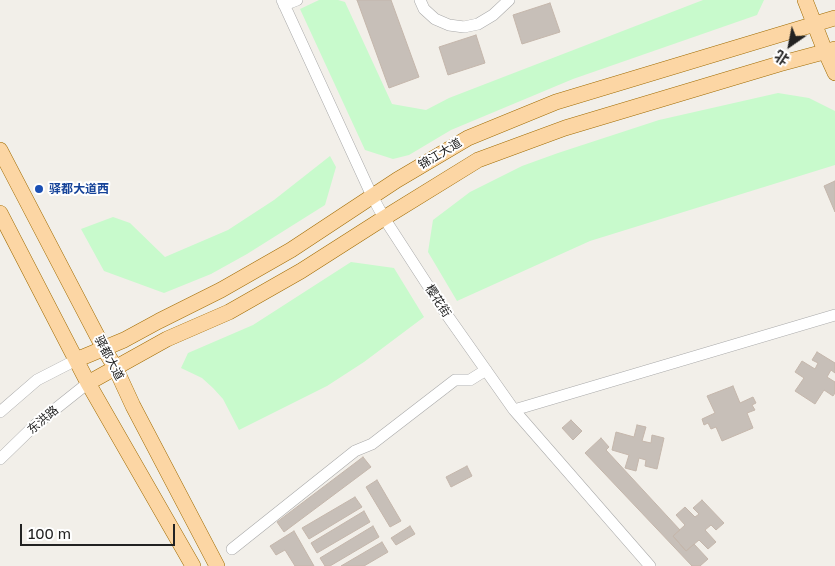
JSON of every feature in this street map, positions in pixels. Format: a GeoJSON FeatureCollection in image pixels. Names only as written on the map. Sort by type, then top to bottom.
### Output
{"type":"FeatureCollection","features":[{"type":"Feature","properties":{"kind":"main road"},"geometry":{"type":"LineString","coordinates":[[805,0],[814,24],[830,50],[835,73]]}},
{"type":"Feature","properties":{"kind":"main road","name":"锦江大道"},"geometry":{"type":"LineString","coordinates":[[76,360],[124,340],[221,290],[291,250],[372,196],[468,138],[556,102],[835,18]]}},
{"type":"Feature","properties":{"kind":"main road","name":"锦江大道"},"geometry":{"type":"LineString","coordinates":[[88,383],[167,339],[229,312],[301,272],[478,160],[565,128],[830,50]]}},
{"type":"Feature","properties":{"kind":"main road","name":"驿都大道"},"geometry":{"type":"LineString","coordinates":[[0,150],[217,566]]}},
{"type":"Feature","properties":{"kind":"main road"},"geometry":{"type":"LineString","coordinates":[[0,213],[88,383],[193,566]]}},
{"type":"Feature","properties":{"kind":"street"},"geometry":{"type":"LineString","coordinates":[[283,3],[297,0]]}},
{"type":"Feature","properties":{"kind":"street"},"geometry":{"type":"LineString","coordinates":[[420,0],[424,9],[435,19],[449,25],[464,27],[478,24],[509,0]]}},
{"type":"Feature","properties":{"kind":"street","name":"樱花街"},"geometry":{"type":"LineString","coordinates":[[283,3],[372,196],[384,218],[447,315],[514,410],[650,566]]}},
{"type":"Feature","properties":{"kind":"street"},"geometry":{"type":"LineString","coordinates":[[514,410],[835,315]]}},
{"type":"Feature","properties":{"kind":"street"},"geometry":{"type":"LineString","coordinates":[[0,412],[37,380],[76,360]]}},
{"type":"Feature","properties":{"kind":"street"},"geometry":{"type":"LineString","coordinates":[[232,549],[355,451],[372,444],[455,380],[470,380],[486,370]]}},
{"type":"Feature","properties":{"kind":"street","name":"东洪路"},"geometry":{"type":"LineString","coordinates":[[0,458],[34,426],[88,383]]}},
{"type":"Feature","properties":{"kind":"green space"},"geometry":{"type":"Polygon","coordinates":[[[319,0],[345,2],[392,104],[426,110],[449,98],[703,0],[764,0],[757,15],[573,79],[451,130],[409,155],[393,159],[365,150],[300,9],[319,0]]]}},
{"type":"Feature","properties":{"kind":"green space"},"geometry":{"type":"Polygon","coordinates":[[[778,93],[809,98],[835,111],[835,165],[590,241],[457,301],[428,252],[433,220],[470,192],[522,166],[659,120],[778,93]]]}},
{"type":"Feature","properties":{"kind":"green space"},"geometry":{"type":"Polygon","coordinates":[[[330,156],[336,167],[325,205],[247,254],[211,274],[164,293],[104,271],[81,229],[113,217],[130,223],[165,257],[228,230],[274,200],[330,156]]]}},
{"type":"Feature","properties":{"kind":"green space"},"geometry":{"type":"Polygon","coordinates":[[[351,262],[394,268],[424,317],[364,362],[327,386],[239,430],[223,399],[213,388],[202,378],[181,368],[188,353],[253,325],[351,262]]]}},
{"type":"Feature","properties":{"kind":"building"},"geometry":{"type":"Polygon","coordinates":[[[357,0],[391,0],[419,77],[389,88],[357,0]]]}},
{"type":"Feature","properties":{"kind":"building"},"geometry":{"type":"Polygon","coordinates":[[[550,3],[560,32],[522,44],[513,15],[550,3]]]}},
{"type":"Feature","properties":{"kind":"building"},"geometry":{"type":"Polygon","coordinates":[[[476,35],[485,63],[448,75],[439,47],[476,35]]]}},
{"type":"Feature","properties":{"kind":"building"},"geometry":{"type":"Polygon","coordinates":[[[835,181],[835,212],[824,186],[835,181]]]}},
{"type":"Feature","properties":{"kind":"building"},"geometry":{"type":"Polygon","coordinates":[[[817,352],[835,363],[835,373],[831,370],[827,377],[835,382],[835,393],[833,396],[824,390],[815,404],[795,391],[804,378],[795,372],[802,361],[815,369],[818,363],[812,360],[817,352]]]}},
{"type":"Feature","properties":{"kind":"building"},"geometry":{"type":"Polygon","coordinates":[[[733,386],[740,403],[753,397],[756,403],[752,405],[755,410],[747,413],[753,428],[722,441],[716,427],[711,429],[708,423],[704,425],[702,419],[715,413],[707,396],[733,386]]]}},
{"type":"Feature","properties":{"kind":"building"},"geometry":{"type":"Polygon","coordinates":[[[571,420],[582,431],[573,440],[562,428],[571,420]]]}},
{"type":"Feature","properties":{"kind":"building"},"geometry":{"type":"Polygon","coordinates":[[[637,425],[646,427],[642,441],[651,443],[652,435],[664,438],[657,469],[645,466],[646,460],[639,458],[636,471],[625,468],[629,455],[612,450],[616,432],[634,437],[637,425]]]}},
{"type":"Feature","properties":{"kind":"building"},"geometry":{"type":"Polygon","coordinates":[[[601,438],[609,447],[606,450],[680,530],[673,536],[686,551],[694,544],[708,559],[700,566],[692,566],[585,453],[601,438]]]}},
{"type":"Feature","properties":{"kind":"building"},"geometry":{"type":"Polygon","coordinates":[[[363,457],[371,467],[284,532],[277,522],[363,457]]]}},
{"type":"Feature","properties":{"kind":"building"},"geometry":{"type":"Polygon","coordinates":[[[467,466],[472,476],[451,487],[446,477],[467,466]]]}},
{"type":"Feature","properties":{"kind":"building"},"geometry":{"type":"Polygon","coordinates":[[[377,480],[401,521],[390,527],[366,487],[377,480]]]}},
{"type":"Feature","properties":{"kind":"building"},"geometry":{"type":"Polygon","coordinates":[[[355,497],[362,507],[309,539],[302,528],[355,497]]]}},
{"type":"Feature","properties":{"kind":"building"},"geometry":{"type":"Polygon","coordinates":[[[702,500],[724,523],[716,530],[711,525],[705,530],[716,542],[708,549],[699,540],[686,551],[673,536],[685,525],[676,515],[685,507],[695,517],[699,514],[693,508],[702,500]]]}},
{"type":"Feature","properties":{"kind":"building"},"geometry":{"type":"Polygon","coordinates":[[[364,511],[370,522],[317,553],[311,543],[364,511]]]}},
{"type":"Feature","properties":{"kind":"building"},"geometry":{"type":"Polygon","coordinates":[[[373,526],[379,537],[330,566],[325,566],[320,558],[373,526]]]}},
{"type":"Feature","properties":{"kind":"building"},"geometry":{"type":"Polygon","coordinates":[[[410,526],[415,534],[396,545],[391,538],[410,526]]]}},
{"type":"Feature","properties":{"kind":"building"},"geometry":{"type":"Polygon","coordinates":[[[294,531],[314,566],[295,566],[285,550],[276,555],[270,546],[294,531]]]}},
{"type":"Feature","properties":{"kind":"building"},"geometry":{"type":"Polygon","coordinates":[[[382,542],[388,552],[364,566],[341,566],[382,542]]]}},
{"type":"Feature","properties":{"kind":"place","name":"驿都大道西"},"geometry":{"type":"Point","coordinates":[39,189]}}]}
